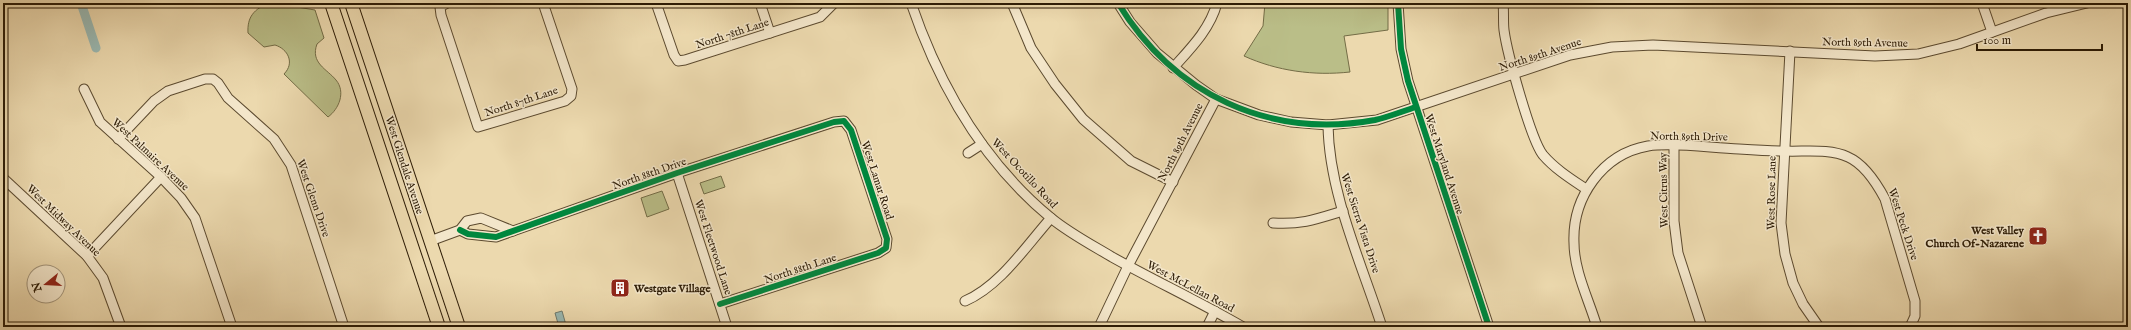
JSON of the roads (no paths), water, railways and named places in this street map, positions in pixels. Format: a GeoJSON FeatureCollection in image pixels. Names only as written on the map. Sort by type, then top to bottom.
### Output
{"type":"FeatureCollection","features":[{"type":"Feature","properties":{"kind":"main road","name":"West Glendale Avenue"},"geometry":{"type":"LineString","coordinates":[[331,3],[439,327]]}},
{"type":"Feature","properties":{"kind":"main road","name":"West Glendale Avenue"},"geometry":{"type":"LineString","coordinates":[[351,3],[459,327]]}},
{"type":"Feature","properties":{"kind":"main road"},"geometry":{"type":"LineString","coordinates":[[412,247],[430,241]]}},
{"type":"Feature","properties":{"kind":"street","name":"North 87th Lane"},"geometry":{"type":"LineString","coordinates":[[444,5],[441,15],[478,127],[565,100],[571,96],[572,89],[543,3]]}},
{"type":"Feature","properties":{"kind":"street","name":"North 78th Lane"},"geometry":{"type":"LineString","coordinates":[[656,3],[674,55],[678,61],[820,17],[834,3]]}},
{"type":"Feature","properties":{"kind":"street"},"geometry":{"type":"LineString","coordinates":[[760,3],[770,33]]}},
{"type":"Feature","properties":{"kind":"street","name":"West Ocotillo Road"},"geometry":{"type":"LineString","coordinates":[[911,3],[934,65],[954,102],[982,144],[1015,182],[1051,218],[1090,245],[1128,266]]}},
{"type":"Feature","properties":{"kind":"street"},"geometry":{"type":"LineString","coordinates":[[1012,3],[1031,48],[1055,84],[1083,118],[1132,161],[1173,182]]}},
{"type":"Feature","properties":{"kind":"street"},"geometry":{"type":"LineString","coordinates":[[1118,3],[1130,22],[1144,39],[1173,68],[1216,99]]}},
{"type":"Feature","properties":{"kind":"street"},"geometry":{"type":"LineString","coordinates":[[1173,68],[1199,38],[1214,16],[1217,3]]}},
{"type":"Feature","properties":{"kind":"street","name":"West Maryland Avenue"},"geometry":{"type":"LineString","coordinates":[[1398,3],[1401,49],[1416,107],[1489,327]]}},
{"type":"Feature","properties":{"kind":"street"},"geometry":{"type":"LineString","coordinates":[[1503,3],[1504,31],[1515,74],[1535,138],[1543,154],[1559,171],[1586,189]]}},
{"type":"Feature","properties":{"kind":"street"},"geometry":{"type":"LineString","coordinates":[[1982,3],[1992,32]]}},
{"type":"Feature","properties":{"kind":"street","name":"North 89th Avenue"},"geometry":{"type":"LineString","coordinates":[[1128,266],[1216,99],[1259,115],[1291,122],[1328,125],[1377,120],[1570,55],[1626,46],[1653,45],[1875,56],[1918,54],[1959,44],[2046,14],[2087,3]]}},
{"type":"Feature","properties":{"kind":"street","name":"West Rose Lane"},"geometry":{"type":"LineString","coordinates":[[1790,51],[1781,223],[1785,254],[1792,282],[1803,304],[1819,327]]}},
{"type":"Feature","properties":{"kind":"street","name":"West Glenn Drive"},"geometry":{"type":"LineString","coordinates":[[118,139],[154,101],[168,91],[205,79],[213,79],[218,82],[228,98],[274,139],[291,165],[344,327]]}},
{"type":"Feature","properties":{"kind":"street","name":"West Palmaire Avenue"},"geometry":{"type":"LineString","coordinates":[[84,89],[100,122],[181,198],[195,218],[232,327]]}},
{"type":"Feature","properties":{"kind":"street","name":"North 88th Drive"},"geometry":{"type":"LineString","coordinates":[[460,230],[468,234],[496,236],[834,122],[844,121]]}},
{"type":"Feature","properties":{"kind":"street","name":"West Lamar Road"},"geometry":{"type":"LineString","coordinates":[[844,121],[851,130],[887,239],[886,248]]}},
{"type":"Feature","properties":{"kind":"street","name":"West Sierra Vista Drive"},"geometry":{"type":"LineString","coordinates":[[1328,125],[1331,165],[1343,210],[1382,327]]}},
{"type":"Feature","properties":{"kind":"street"},"geometry":{"type":"LineString","coordinates":[[968,153],[982,144]]}},
{"type":"Feature","properties":{"kind":"street","name":"North 89th Drive"},"geometry":{"type":"LineString","coordinates":[[1597,327],[1579,271],[1574,244],[1575,220],[1586,189],[1601,170],[1619,157],[1635,149],[1649,146],[1784,151]]}},
{"type":"Feature","properties":{"kind":"street","name":"West Citrus Way"},"geometry":{"type":"LineString","coordinates":[[1674,146],[1674,221],[1678,253],[1702,327]]}},
{"type":"Feature","properties":{"kind":"street","name":"West Peck Drive"},"geometry":{"type":"LineString","coordinates":[[1784,151],[1821,152],[1848,157],[1865,171],[1878,186],[1885,199],[1911,284],[1916,316],[1910,327]]}},
{"type":"Feature","properties":{"kind":"street","name":"West Fleetwood Lane"},"geometry":{"type":"LineString","coordinates":[[678,174],[727,327]]}},
{"type":"Feature","properties":{"kind":"street"},"geometry":{"type":"LineString","coordinates":[[87,256],[160,177]]}},
{"type":"Feature","properties":{"kind":"street","name":"West Midway Avenue"},"geometry":{"type":"LineString","coordinates":[[3,178],[87,256],[103,278],[121,327]]}},
{"type":"Feature","properties":{"kind":"street"},"geometry":{"type":"LineString","coordinates":[[1273,223],[1306,223],[1343,210]]}},
{"type":"Feature","properties":{"kind":"street"},"geometry":{"type":"LineString","coordinates":[[430,241],[460,230],[467,221],[482,218],[513,231]]}},
{"type":"Feature","properties":{"kind":"street"},"geometry":{"type":"LineString","coordinates":[[479,234],[482,218]]}},
{"type":"Feature","properties":{"kind":"street"},"geometry":{"type":"LineString","coordinates":[[965,301],[978,296],[992,286],[1051,218]]}},
{"type":"Feature","properties":{"kind":"street","name":"North 88th Lane"},"geometry":{"type":"LineString","coordinates":[[720,304],[878,253],[886,248]]}},
{"type":"Feature","properties":{"kind":"street"},"geometry":{"type":"LineString","coordinates":[[1099,327],[1128,266]]}},
{"type":"Feature","properties":{"kind":"street","name":"West McLellan Road"},"geometry":{"type":"LineString","coordinates":[[1128,266],[1243,327]]}},
{"type":"Feature","properties":{"kind":"street"},"geometry":{"type":"LineString","coordinates":[[1207,327],[1215,311]]}},
{"type":"Feature","properties":{"kind":"water"},"geometry":{"type":"Polygon","coordinates":[[[562,311],[566,325],[559,327],[555,313],[562,311]]]}},
{"type":"Feature","properties":{"kind":"waterway"},"geometry":{"type":"LineString","coordinates":[[81,3],[96,48]]}},
{"type":"Feature","properties":{"kind":"place","name":"West Valley Church Of-Nazarene"},"geometry":{"type":"Point","coordinates":[2038,236]}},
{"type":"Feature","properties":{"kind":"place","name":"Westgate Village"},"geometry":{"type":"Point","coordinates":[620,288]}}]}
